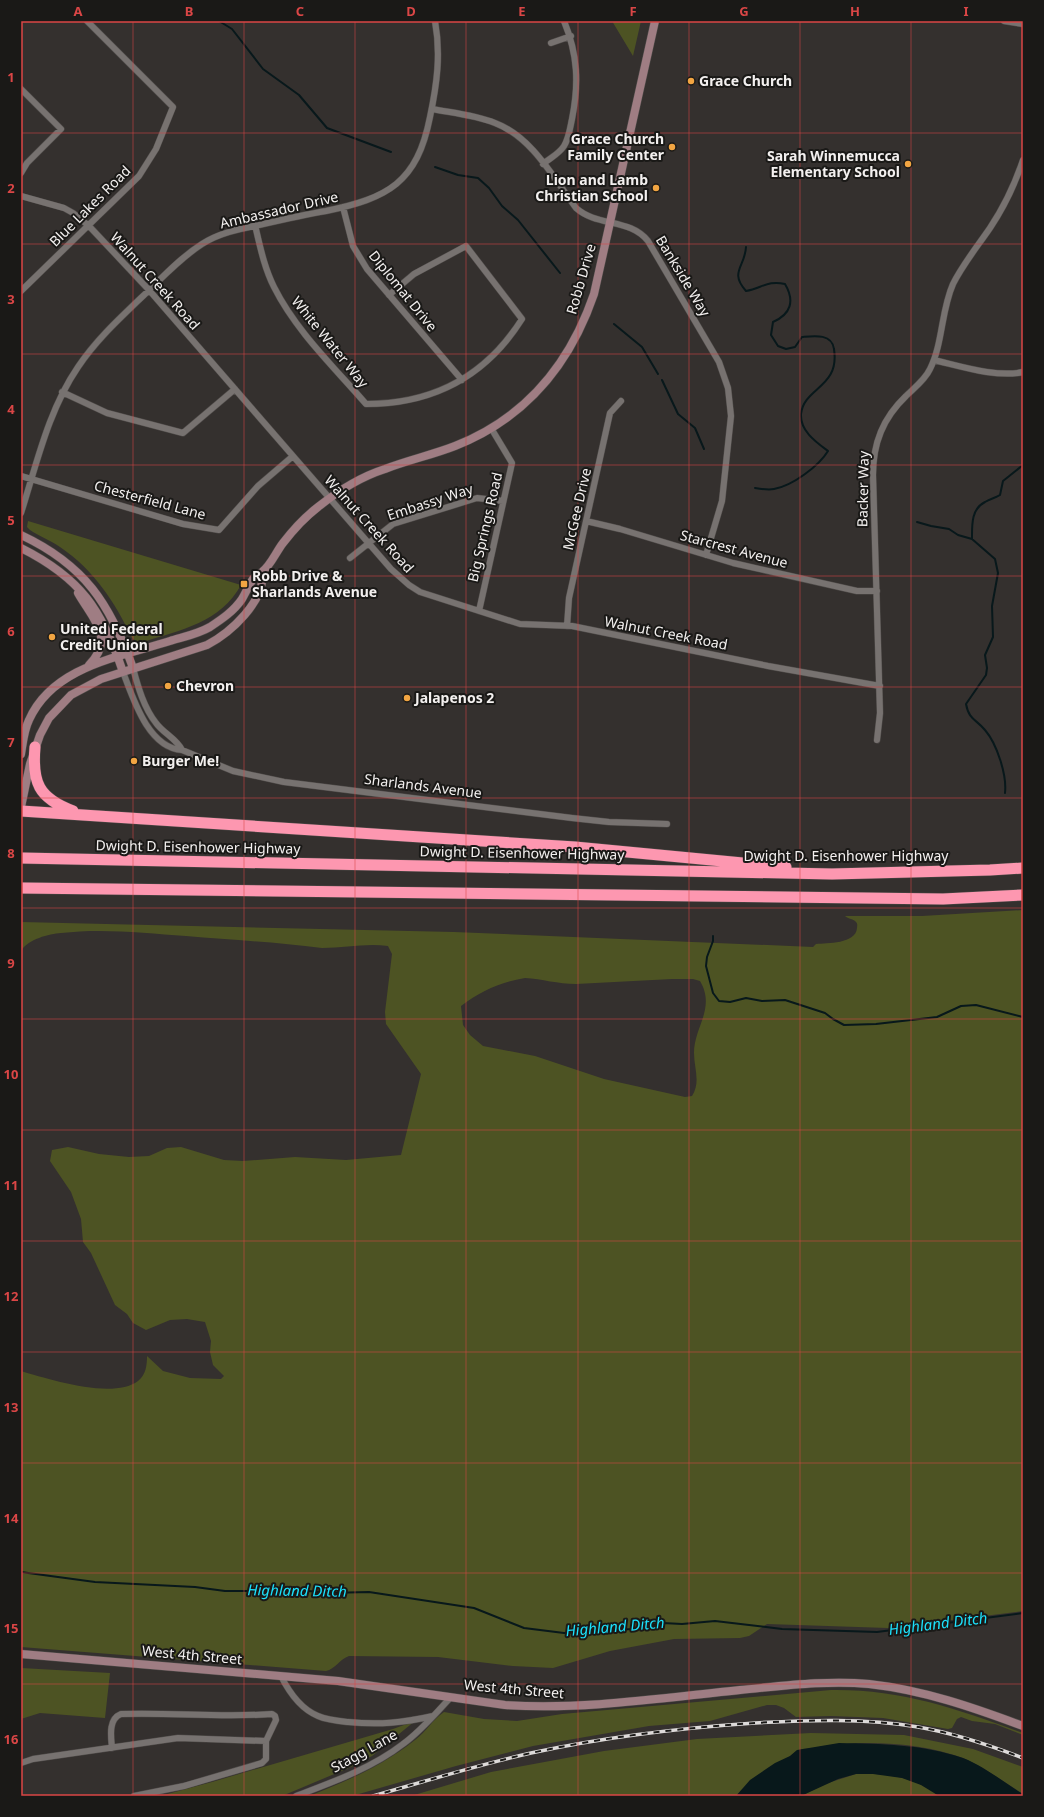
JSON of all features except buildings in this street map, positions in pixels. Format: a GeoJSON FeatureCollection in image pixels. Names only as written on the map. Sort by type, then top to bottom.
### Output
{"type":"FeatureCollection","features":[{"type":"Feature","properties":{"kind":"highway"},"geometry":{"type":"LineString","coordinates":[[35,747],[34,764],[36,779],[46,796],[58,805],[73,811],[95,816]]}},
{"type":"Feature","properties":{"kind":"highway"},"geometry":{"type":"LineString","coordinates":[[21,811],[575,847],[772,865],[832,874]]}},
{"type":"Feature","properties":{"kind":"highway","name":"Dwight D. Eisenhower Highway"},"geometry":{"type":"LineString","coordinates":[[21,858],[832,874],[1023,868]]}},
{"type":"Feature","properties":{"kind":"highway"},"geometry":{"type":"LineString","coordinates":[[21,888],[927,898],[1023,895]]}},
{"type":"Feature","properties":{"kind":"highway"},"geometry":{"type":"LineString","coordinates":[[21,892],[34,888]]}},
{"type":"Feature","properties":{"kind":"main road","name":"Robb Drive"},"geometry":{"type":"LineString","coordinates":[[21,754],[25,729],[36,707],[50,691],[69,676],[86,667],[128,655],[208,627],[231,612],[241,600],[253,579],[262,572],[297,526],[329,498],[365,477],[384,469],[455,446],[491,428],[517,410],[533,396],[558,367],[569,351],[585,320],[594,294],[654,21]]}},
{"type":"Feature","properties":{"kind":"main road","name":"Sharlands Avenue"},"geometry":{"type":"LineString","coordinates":[[21,535],[61,558],[91,586],[116,623],[133,668]]}},
{"type":"Feature","properties":{"kind":"main road","name":"Sharlands Avenue"},"geometry":{"type":"LineString","coordinates":[[21,548],[45,561],[71,582],[98,611],[107,629],[123,672]]}},
{"type":"Feature","properties":{"kind":"main road","name":"Robb Drive"},"geometry":{"type":"LineString","coordinates":[[21,807],[35,747],[49,718],[71,695],[91,683],[207,645],[226,634],[243,618],[253,602],[262,586],[262,572]]}},
{"type":"Feature","properties":{"kind":"main road"},"geometry":{"type":"LineString","coordinates":[[71,582],[101,633],[101,649],[86,667]]}},
{"type":"Feature","properties":{"kind":"main road","name":"West 4th Street"},"geometry":{"type":"LineString","coordinates":[[21,1654],[338,1681],[505,1705],[571,1707],[802,1684],[846,1683],[890,1687],[930,1695],[1023,1726]]}},
{"type":"Feature","properties":{"kind":"street","name":"Blue Lakes Road"},"geometry":{"type":"LineString","coordinates":[[21,292],[139,176],[156,149],[173,107],[87,21]]}},
{"type":"Feature","properties":{"kind":"street","name":"Ambassador Drive"},"geometry":{"type":"LineString","coordinates":[[21,513],[47,430],[62,392],[91,349],[181,260],[203,243],[232,231],[343,207],[378,196],[389,189],[408,172],[421,150],[432,109],[438,65],[435,21]]}},
{"type":"Feature","properties":{"kind":"street"},"geometry":{"type":"LineString","coordinates":[[543,164],[559,152],[567,140],[576,98],[577,66],[570,36],[564,21]]}},
{"type":"Feature","properties":{"kind":"street"},"geometry":{"type":"LineString","coordinates":[[1004,21],[1023,24]]}},
{"type":"Feature","properties":{"kind":"street"},"geometry":{"type":"LineString","coordinates":[[550,43],[570,36]]}},
{"type":"Feature","properties":{"kind":"street"},"geometry":{"type":"LineString","coordinates":[[21,89],[61,128],[27,163],[21,173]]}},
{"type":"Feature","properties":{"kind":"street","name":"Bankside Way"},"geometry":{"type":"LineString","coordinates":[[432,109],[484,119],[508,129],[527,143],[576,208],[588,217],[632,227],[644,235],[648,241],[719,362],[728,388],[731,416],[722,501],[706,555]]}},
{"type":"Feature","properties":{"kind":"street","name":"Backer Way"},"geometry":{"type":"LineString","coordinates":[[877,740],[880,713],[880,686],[873,475],[876,443],[881,428],[890,413],[925,377],[934,360],[944,310],[954,283],[1002,209],[1023,160]]}},
{"type":"Feature","properties":{"kind":"street","name":"Walnut Creek Road"},"geometry":{"type":"LineString","coordinates":[[21,196],[64,208],[73,213],[89,226],[149,290],[391,569],[409,585],[431,597],[530,626],[567,626],[880,686]]}},
{"type":"Feature","properties":{"kind":"street","name":"Diplomat Drive"},"geometry":{"type":"LineString","coordinates":[[343,207],[348,232],[359,258],[462,380]]}},
{"type":"Feature","properties":{"kind":"street","name":"White Water Way"},"geometry":{"type":"LineString","coordinates":[[255,226],[266,270],[282,302],[302,331],[366,404],[389,404],[416,399],[447,388],[462,380]]}},
{"type":"Feature","properties":{"kind":"street"},"geometry":{"type":"LineString","coordinates":[[389,295],[414,274],[466,246],[522,319],[499,350],[477,370],[462,380]]}},
{"type":"Feature","properties":{"kind":"street"},"geometry":{"type":"LineString","coordinates":[[934,360],[997,373],[1023,372]]}},
{"type":"Feature","properties":{"kind":"street"},"geometry":{"type":"LineString","coordinates":[[62,392],[108,413],[183,433],[235,389]]}},
{"type":"Feature","properties":{"kind":"street","name":"McGee Drive"},"geometry":{"type":"LineString","coordinates":[[567,626],[569,598],[610,413],[621,401]]}},
{"type":"Feature","properties":{"kind":"street","name":"Big Springs Road"},"geometry":{"type":"LineString","coordinates":[[479,611],[512,463],[491,428]]}},
{"type":"Feature","properties":{"kind":"street","name":"Chesterfield Lane"},"geometry":{"type":"LineString","coordinates":[[21,476],[183,524],[219,530],[258,486],[293,456]]}},
{"type":"Feature","properties":{"kind":"street","name":"Embassy Way"},"geometry":{"type":"LineString","coordinates":[[350,558],[393,524],[484,497],[503,501]]}},
{"type":"Feature","properties":{"kind":"street","name":"Starcrest Avenue"},"geometry":{"type":"LineString","coordinates":[[586,521],[620,529],[733,563],[857,591],[877,591]]}},
{"type":"Feature","properties":{"kind":"street","name":"Sharlands Avenue"},"geometry":{"type":"LineString","coordinates":[[133,668],[151,716],[162,730],[179,745],[182,750]]}},
{"type":"Feature","properties":{"kind":"street","name":"Sharlands Avenue"},"geometry":{"type":"LineString","coordinates":[[123,672],[136,706],[148,727],[166,745],[171,749],[182,750],[235,771],[284,782],[572,818],[609,822],[667,824]]}},
{"type":"Feature","properties":{"kind":"street"},"geometry":{"type":"LineString","coordinates":[[281,1676],[290,1691],[302,1705],[317,1716],[335,1721],[375,1725],[400,1723],[433,1716]]}},
{"type":"Feature","properties":{"kind":"street","name":"Stagg Lane"},"geometry":{"type":"LineString","coordinates":[[296,1796],[343,1778],[392,1752],[417,1733],[451,1697]]}},
{"type":"Feature","properties":{"kind":"street"},"geometry":{"type":"LineString","coordinates":[[112,1748],[111,1738],[113,1720],[121,1714],[169,1713],[232,1716],[272,1714],[275,1716],[276,1720],[266,1741],[266,1759],[258,1765],[184,1786],[134,1796]]}},
{"type":"Feature","properties":{"kind":"street"},"geometry":{"type":"LineString","coordinates":[[21,1763],[33,1759],[178,1738],[266,1741]]}},
{"type":"Feature","properties":{"kind":"green space"},"geometry":{"type":"Polygon","coordinates":[[[612,21],[641,21],[633,56],[612,21]]]}},
{"type":"Feature","properties":{"kind":"green space"},"geometry":{"type":"Polygon","coordinates":[[[28,521],[241,585],[233,598],[223,608],[199,623],[143,642],[137,642],[132,638],[111,599],[93,576],[60,547],[30,530],[27,527],[28,521]]]}},
{"type":"Feature","properties":{"kind":"green space"},"geometry":{"type":"Polygon","coordinates":[[[1023,910],[1023,1611],[888,1628],[767,1624],[749,1636],[740,1638],[674,1639],[610,1651],[553,1668],[513,1666],[438,1657],[349,1656],[326,1671],[21,1647],[21,1371],[63,1383],[113,1389],[127,1386],[141,1379],[146,1370],[147,1356],[163,1371],[190,1378],[221,1379],[224,1376],[213,1365],[210,1352],[211,1341],[205,1322],[187,1319],[170,1320],[146,1330],[133,1323],[127,1314],[115,1305],[91,1253],[83,1242],[81,1219],[71,1192],[50,1161],[52,1150],[68,1147],[99,1154],[129,1157],[149,1156],[167,1148],[181,1147],[224,1160],[243,1161],[295,1157],[346,1160],[401,1155],[421,1074],[386,1024],[385,1012],[392,954],[388,946],[372,945],[322,948],[155,934],[92,931],[61,933],[45,936],[29,943],[21,951],[21,922],[454,932],[813,947],[816,944],[840,942],[852,937],[857,928],[857,924],[854,920],[845,916],[922,916],[1023,910]],[[525,978],[499,985],[476,996],[461,1006],[463,1025],[470,1035],[483,1046],[535,1056],[604,1079],[685,1097],[692,1096],[695,1091],[697,1080],[694,1053],[695,1044],[705,1009],[706,1000],[700,981],[693,979],[672,979],[576,984],[525,978]]]}},
{"type":"Feature","properties":{"kind":"green space"},"geometry":{"type":"Polygon","coordinates":[[[21,1668],[110,1673],[105,1718],[40,1713],[21,1719],[21,1668]]]}},
{"type":"Feature","properties":{"kind":"green space"},"geometry":{"type":"Polygon","coordinates":[[[831,1690],[881,1693],[929,1702],[999,1724],[1023,1733],[1023,1735],[995,1724],[972,1721],[961,1717],[957,1719],[952,1728],[948,1729],[883,1718],[831,1716],[796,1717],[784,1708],[776,1705],[767,1705],[710,1721],[649,1726],[533,1746],[456,1766],[352,1796],[309,1796],[351,1779],[390,1758],[419,1737],[436,1718],[444,1712],[484,1719],[517,1721],[562,1714],[831,1690]]]}},
{"type":"Feature","properties":{"kind":"green space"},"geometry":{"type":"Polygon","coordinates":[[[415,1721],[372,1756],[351,1767],[282,1796],[160,1796],[393,1729],[415,1721]]]}},
{"type":"Feature","properties":{"kind":"green space"},"geometry":{"type":"Polygon","coordinates":[[[811,1733],[904,1735],[973,1749],[1023,1767],[1023,1794],[986,1770],[963,1758],[928,1748],[909,1745],[870,1743],[832,1745],[802,1749],[755,1778],[736,1796],[411,1796],[491,1772],[604,1751],[697,1739],[811,1733]]]}},
{"type":"Feature","properties":{"kind":"green space"},"geometry":{"type":"Polygon","coordinates":[[[856,1774],[878,1774],[910,1780],[920,1784],[939,1796],[801,1796],[825,1784],[856,1774]]]}},
{"type":"Feature","properties":{"kind":"shaded area"},"geometry":{"type":"Polygon","coordinates":[[[839,1743],[917,1747],[948,1753],[978,1765],[1023,1794],[1023,1796],[939,1796],[921,1785],[902,1778],[873,1774],[856,1774],[838,1779],[801,1796],[736,1796],[750,1780],[775,1763],[790,1756],[797,1750],[839,1743]]]}},
{"type":"Feature","properties":{"kind":"waterway"},"geometry":{"type":"LineString","coordinates":[[219,21],[232,29],[263,69],[299,95],[327,128],[391,152]]}},
{"type":"Feature","properties":{"kind":"waterway"},"geometry":{"type":"LineString","coordinates":[[435,167],[458,175],[478,178],[489,188],[502,206],[518,220],[560,273]]}},
{"type":"Feature","properties":{"kind":"waterway"},"geometry":{"type":"LineString","coordinates":[[746,247],[738,274],[741,284],[746,291],[765,285],[779,283],[785,284],[790,296],[790,306],[787,311],[779,319],[773,322],[771,335],[778,346],[786,349],[795,347],[802,337],[816,336],[830,340],[834,349],[832,372],[827,380],[808,398],[801,414],[801,420],[806,431],[814,440],[828,451],[812,469],[797,480],[772,489],[755,488]]}},
{"type":"Feature","properties":{"kind":"waterway"},"geometry":{"type":"LineString","coordinates":[[614,324],[642,347],[658,374]]}},
{"type":"Feature","properties":{"kind":"waterway"},"geometry":{"type":"LineString","coordinates":[[662,380],[678,414],[695,428],[704,449]]}},
{"type":"Feature","properties":{"kind":"waterway"},"geometry":{"type":"LineString","coordinates":[[1005,793],[1003,769],[997,751],[985,730],[969,713],[966,704],[986,675],[987,668],[985,655],[993,637],[992,606],[998,573],[995,559],[972,539],[972,528],[973,518],[980,505],[1000,495],[1003,481],[1023,465]]}},
{"type":"Feature","properties":{"kind":"waterway"},"geometry":{"type":"LineString","coordinates":[[917,522],[949,529],[958,535],[972,539]]}},
{"type":"Feature","properties":{"kind":"waterway"},"geometry":{"type":"LineString","coordinates":[[713,936],[706,966],[713,993],[719,1001],[730,1002],[746,998],[762,1001],[785,1000],[825,1013],[844,1025],[876,1024],[937,1017],[961,1006],[976,1005],[1023,1017]]}},
{"type":"Feature","properties":{"kind":"waterway","name":"Highland Ditch"},"geometry":{"type":"LineString","coordinates":[[21,1572],[95,1582],[195,1587],[225,1591],[248,1591],[281,1588],[327,1593],[369,1592],[474,1608],[524,1628],[564,1633],[632,1629],[663,1623],[682,1624],[715,1621],[782,1629],[877,1632],[1023,1613]]}},
{"type":"Feature","properties":{"kind":"railway"},"geometry":{"type":"LineString","coordinates":[[373,1796],[452,1773],[559,1747],[643,1734],[755,1723],[836,1720],[898,1724],[958,1736],[1023,1758]]}},
{"type":"Feature","properties":{"kind":"place","name":"Grace Church"},"geometry":{"type":"Point","coordinates":[691,81]}},
{"type":"Feature","properties":{"kind":"place","name":"Grace Church Family Center"},"geometry":{"type":"Point","coordinates":[672,147]}},
{"type":"Feature","properties":{"kind":"place","name":"Sarah Winnemucca Elementary School"},"geometry":{"type":"Point","coordinates":[908,164]}},
{"type":"Feature","properties":{"kind":"place","name":"Lion and Lamb Christian School"},"geometry":{"type":"Point","coordinates":[656,188]}},
{"type":"Feature","properties":{"kind":"place","name":"Robb Drive & Sharlands Avenue"},"geometry":{"type":"Point","coordinates":[244,584]}},
{"type":"Feature","properties":{"kind":"place","name":"United Federal Credit Union"},"geometry":{"type":"Point","coordinates":[52,637]}},
{"type":"Feature","properties":{"kind":"place","name":"Chevron"},"geometry":{"type":"Point","coordinates":[168,686]}},
{"type":"Feature","properties":{"kind":"place","name":"Jalapenos 2"},"geometry":{"type":"Point","coordinates":[407,698]}},
{"type":"Feature","properties":{"kind":"place","name":"Burger Me!"},"geometry":{"type":"Point","coordinates":[134,761]}}]}
